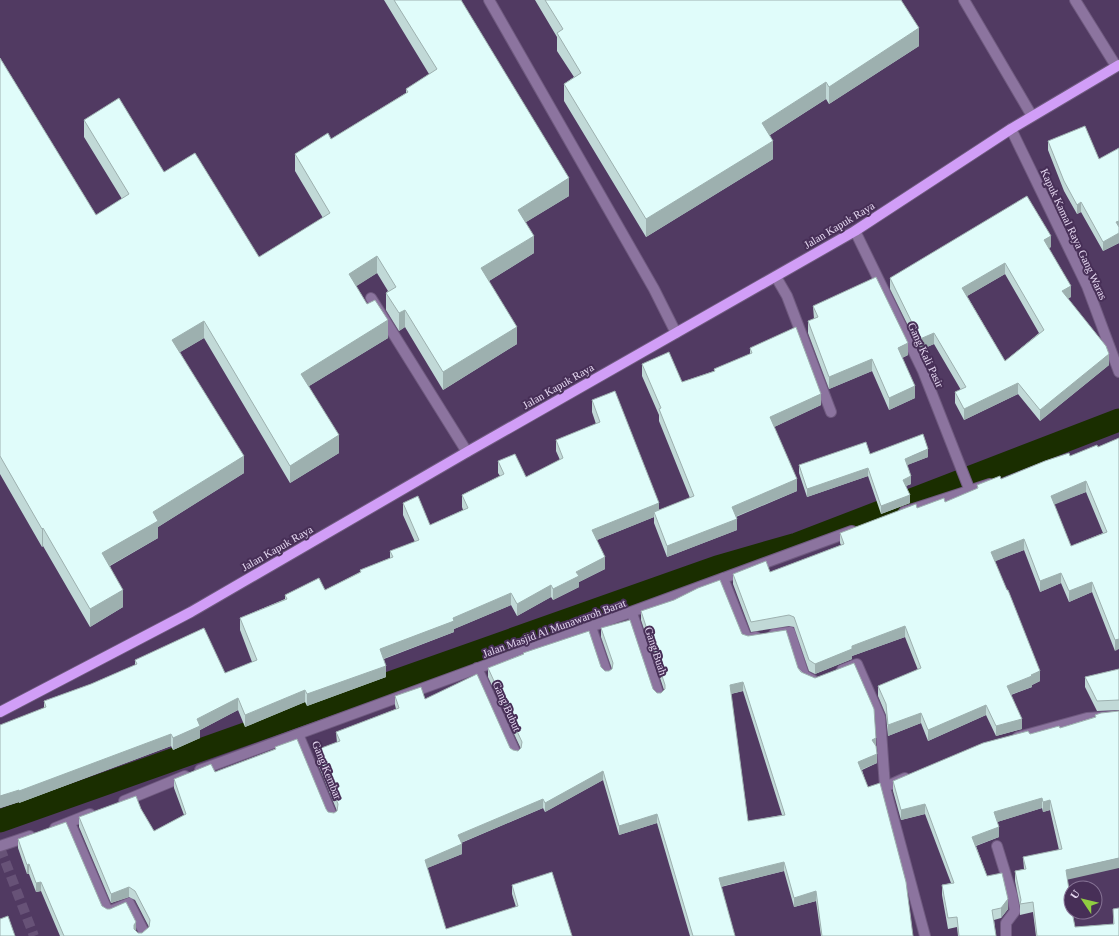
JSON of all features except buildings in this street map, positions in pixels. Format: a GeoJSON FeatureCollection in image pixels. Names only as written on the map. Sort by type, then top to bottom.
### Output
{"type":"FeatureCollection","features":[{"type":"Feature","properties":{"kind":"main road","name":"Jalan Kapuk Raya"},"geometry":{"type":"LineString","coordinates":[[0,712],[191,612],[467,452],[855,232],[1011,129],[1118,66]]}},
{"type":"Feature","properties":{"kind":"street"},"geometry":{"type":"LineString","coordinates":[[488,0],[654,289],[676,333]]}},
{"type":"Feature","properties":{"kind":"street"},"geometry":{"type":"LineString","coordinates":[[964,0],[1032,116]]}},
{"type":"Feature","properties":{"kind":"street"},"geometry":{"type":"LineString","coordinates":[[1075,0],[1118,66]]}},
{"type":"Feature","properties":{"kind":"street","name":"Kapuk Kamal Raya Gang Waras"},"geometry":{"type":"LineString","coordinates":[[1011,129],[1087,286],[1119,372]]}},
{"type":"Feature","properties":{"kind":"street","name":"Gang Kali Pasir"},"geometry":{"type":"LineString","coordinates":[[855,232],[923,371],[969,488]]}},
{"type":"Feature","properties":{"kind":"street"},"geometry":{"type":"LineString","coordinates":[[776,276],[787,296],[831,412]]}},
{"type":"Feature","properties":{"kind":"street"},"geometry":{"type":"LineString","coordinates":[[371,298],[467,452]]}},
{"type":"Feature","properties":{"kind":"street"},"geometry":{"type":"LineString","coordinates":[[896,515],[969,488],[1000,480]]}},
{"type":"Feature","properties":{"kind":"street","name":"Jalan Masjid Al Munawaroh Barat"},"geometry":{"type":"LineString","coordinates":[[112,806],[211,766],[858,529]]}},
{"type":"Feature","properties":{"kind":"street"},"geometry":{"type":"LineString","coordinates":[[723,578],[747,639],[790,632],[804,675],[815,681],[822,678]]}},
{"type":"Feature","properties":{"kind":"street","name":"Gang Buah"},"geometry":{"type":"LineString","coordinates":[[632,613],[659,696]]}},
{"type":"Feature","properties":{"kind":"street"},"geometry":{"type":"LineString","coordinates":[[591,627],[606,674]]}},
{"type":"Feature","properties":{"kind":"street"},"geometry":{"type":"LineString","coordinates":[[836,672],[857,664],[880,717],[885,787],[925,936]]}},
{"type":"Feature","properties":{"kind":"street","name":"Gang Bubut"},"geometry":{"type":"LineString","coordinates":[[477,668],[516,754]]}},
{"type":"Feature","properties":{"kind":"street"},"geometry":{"type":"LineString","coordinates":[[1006,740],[1087,718],[1119,716]]}},
{"type":"Feature","properties":{"kind":"street","name":"Gang Kembar"},"geometry":{"type":"LineString","coordinates":[[298,734],[332,816]]}},
{"type":"Feature","properties":{"kind":"street"},"geometry":{"type":"LineString","coordinates":[[885,787],[913,775]]}},
{"type":"Feature","properties":{"kind":"street"},"geometry":{"type":"LineString","coordinates":[[0,846],[70,823],[98,811]]}},
{"type":"Feature","properties":{"kind":"street"},"geometry":{"type":"LineString","coordinates":[[70,823],[108,912],[129,903],[144,932],[140,936]]}},
{"type":"Feature","properties":{"kind":"street"},"geometry":{"type":"LineString","coordinates":[[997,846],[1012,895],[1015,911],[1006,923],[1006,936]]}},
{"type":"Feature","properties":{"kind":"waterway"},"geometry":{"type":"LineString","coordinates":[[0,821],[717,567],[797,544],[1119,420]]}},
{"type":"Feature","properties":{"kind":"tunnel"},"geometry":{"type":"LineString","coordinates":[[0,848],[34,936]]}}]}
